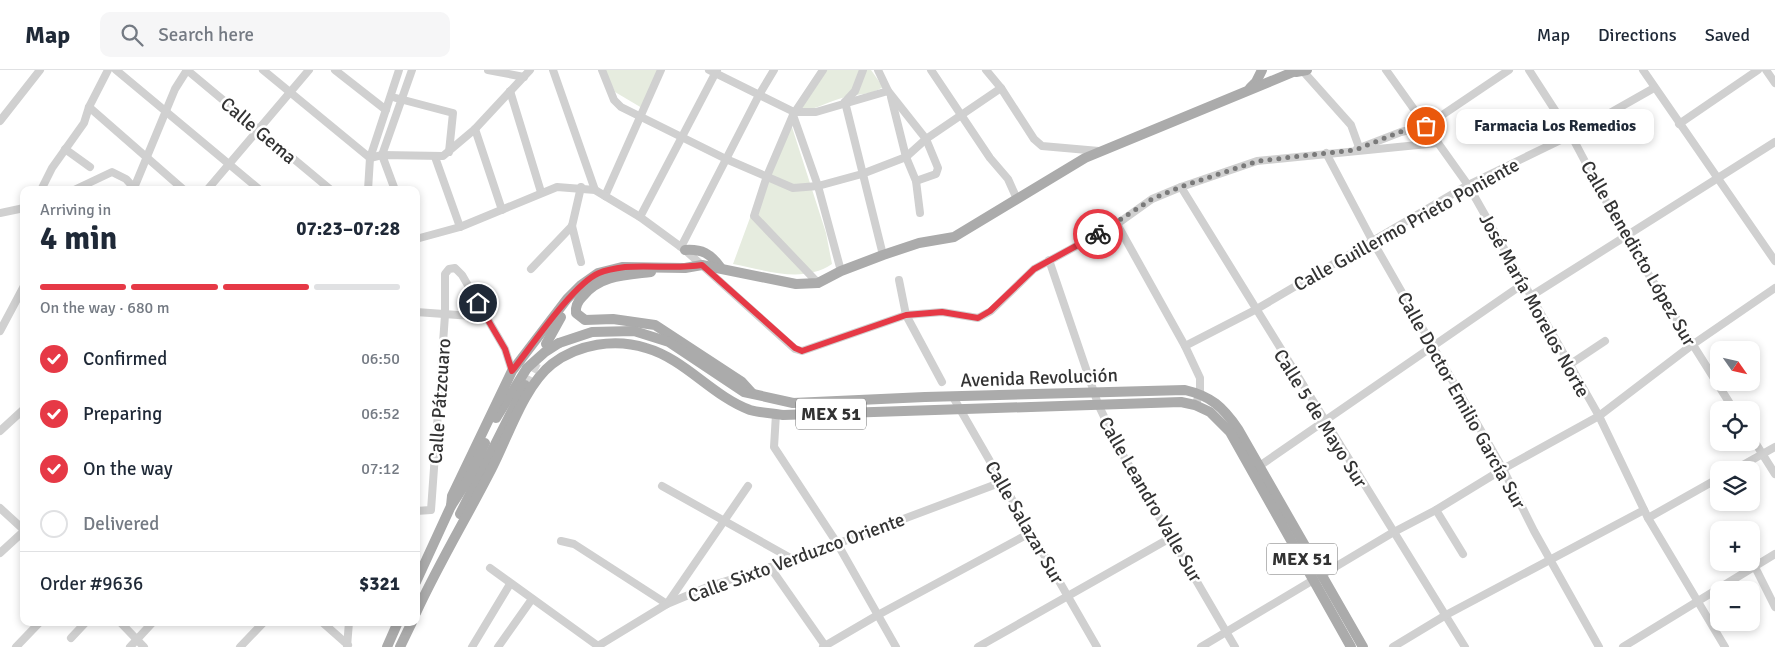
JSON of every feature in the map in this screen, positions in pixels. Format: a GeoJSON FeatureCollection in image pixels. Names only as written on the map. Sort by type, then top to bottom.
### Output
{"type":"FeatureCollection","features":[{"type":"Feature","properties":{"kind":"main road"},"geometry":{"type":"LineString","coordinates":[[1248,90],[1256,82],[1262,70]]}},
{"type":"Feature","properties":{"kind":"main road"},"geometry":{"type":"LineString","coordinates":[[753,394],[735,377],[655,325],[613,318],[585,320],[576,313],[575,308],[578,302],[598,282],[633,274],[702,265],[720,267],[796,284],[818,283],[842,271],[883,255],[919,243],[954,237],[1085,158],[1248,90],[1302,71]]}},
{"type":"Feature","properties":{"kind":"main road"},"geometry":{"type":"LineString","coordinates":[[683,248],[699,250],[712,256],[720,267]]}},
{"type":"Feature","properties":{"kind":"main road"},"geometry":{"type":"LineString","coordinates":[[451,506],[452,496],[512,371],[567,299],[581,284],[598,273],[642,266],[684,268]]}},
{"type":"Feature","properties":{"kind":"main road"},"geometry":{"type":"LineString","coordinates":[[546,344],[576,295],[588,284],[601,277],[620,272],[633,274]]}},
{"type":"Feature","properties":{"kind":"main road","name":"Avenida Revolución"},"geometry":{"type":"LineString","coordinates":[[451,506],[469,478],[510,392],[527,368],[545,352],[559,343],[592,332],[634,331],[669,342],[738,389],[784,402],[813,404],[952,397],[1185,390],[1200,394],[1218,403],[1228,414],[1255,469],[1318,578],[1363,647]]}},
{"type":"Feature","properties":{"kind":"main road","name":"Avenida Revolución"},"geometry":{"type":"LineString","coordinates":[[437,567],[492,468],[531,391],[552,364],[584,348],[607,343],[626,343],[646,348],[680,364],[738,404],[751,410],[776,414],[1181,402],[1195,405],[1210,412],[1223,423],[1255,469]]}},
{"type":"Feature","properties":{"kind":"main road","name":"MEX 51"},"geometry":{"type":"LineString","coordinates":[[420,604],[437,567],[443,548],[525,385]]}},
{"type":"Feature","properties":{"kind":"main road","name":"MEX 51"},"geometry":{"type":"LineString","coordinates":[[420,573],[451,506]]}},
{"type":"Feature","properties":{"kind":"main road","name":"Avenida Revolución"},"geometry":{"type":"LineString","coordinates":[[1318,578],[1351,647]]}},
{"type":"Feature","properties":{"kind":"main road"},"geometry":{"type":"LineString","coordinates":[[387,647],[396,626]]}},
{"type":"Feature","properties":{"kind":"main road"},"geometry":{"type":"LineString","coordinates":[[400,647],[410,626]]}},
{"type":"Feature","properties":{"kind":"street"},"geometry":{"type":"LineString","coordinates":[[0,121],[40,70]]}},
{"type":"Feature","properties":{"kind":"street"},"geometry":{"type":"LineString","coordinates":[[42,186],[84,122],[89,107],[108,70]]}},
{"type":"Feature","properties":{"kind":"street"},"geometry":{"type":"LineString","coordinates":[[116,70],[165,113],[255,186]]}},
{"type":"Feature","properties":{"kind":"street"},"geometry":{"type":"LineString","coordinates":[[136,186],[175,89],[187,70]]}},
{"type":"Feature","properties":{"kind":"street","name":"Calle Gema"},"geometry":{"type":"LineString","coordinates":[[187,70],[326,186]]}},
{"type":"Feature","properties":{"kind":"street"},"geometry":{"type":"LineString","coordinates":[[263,70],[370,158]]}},
{"type":"Feature","properties":{"kind":"street"},"geometry":{"type":"LineString","coordinates":[[211,186],[230,166],[309,70]]}},
{"type":"Feature","properties":{"kind":"street"},"geometry":{"type":"LineString","coordinates":[[335,70],[386,110]]}},
{"type":"Feature","properties":{"kind":"street"},"geometry":{"type":"LineString","coordinates":[[368,186],[370,158],[399,70]]}},
{"type":"Feature","properties":{"kind":"street"},"geometry":{"type":"LineString","coordinates":[[394,186],[382,155],[412,70]]}},
{"type":"Feature","properties":{"kind":"street"},"geometry":{"type":"LineString","coordinates":[[488,70],[524,77]]}},
{"type":"Feature","properties":{"kind":"street"},"geometry":{"type":"LineString","coordinates":[[370,158],[382,155],[443,156],[475,129],[530,70]]}},
{"type":"Feature","properties":{"kind":"street"},"geometry":{"type":"LineString","coordinates":[[553,70],[595,190]]}},
{"type":"Feature","properties":{"kind":"street"},"geometry":{"type":"LineString","coordinates":[[602,70],[616,104],[726,159],[793,188],[818,186],[862,174],[906,157],[926,139],[960,114],[1001,88]]}},
{"type":"Feature","properties":{"kind":"street"},"geometry":{"type":"LineString","coordinates":[[605,196],[661,70]]}},
{"type":"Feature","properties":{"kind":"street"},"geometry":{"type":"LineString","coordinates":[[683,248],[758,95],[774,70]]}},
{"type":"Feature","properties":{"kind":"street"},"geometry":{"type":"LineString","coordinates":[[845,102],[855,91],[863,70]]}},
{"type":"Feature","properties":{"kind":"street"},"geometry":{"type":"LineString","coordinates":[[878,70],[889,92],[926,139],[938,172],[916,181]]}},
{"type":"Feature","properties":{"kind":"street"},"geometry":{"type":"LineString","coordinates":[[932,70],[990,158],[1008,179],[1017,199]]}},
{"type":"Feature","properties":{"kind":"street"},"geometry":{"type":"LineString","coordinates":[[986,70],[1001,88],[1034,139],[1042,146],[1101,151]]}},
{"type":"Feature","properties":{"kind":"street","name":"José María Morelos Norte"},"geometry":{"type":"LineString","coordinates":[[1386,70],[1468,185],[1599,416],[1646,514],[1725,647]]}},
{"type":"Feature","properties":{"kind":"street"},"geometry":{"type":"LineString","coordinates":[[1358,149],[1426,126],[1509,70]]}},
{"type":"Feature","properties":{"kind":"street","name":"Calle Benedicto López Sur"},"geometry":{"type":"LineString","coordinates":[[1529,70],[1571,135],[1625,237],[1728,401]]}},
{"type":"Feature","properties":{"kind":"street"},"geometry":{"type":"LineString","coordinates":[[1644,70],[1654,88],[1775,261]]}},
{"type":"Feature","properties":{"kind":"street"},"geometry":{"type":"LineString","coordinates":[[1679,124],[1758,70]]}},
{"type":"Feature","properties":{"kind":"street"},"geometry":{"type":"LineString","coordinates":[[1766,70],[1775,83]]}},
{"type":"Feature","properties":{"kind":"street"},"geometry":{"type":"LineString","coordinates":[[640,217],[714,71],[794,114],[816,112],[845,102],[889,92]]}},
{"type":"Feature","properties":{"kind":"street"},"geometry":{"type":"LineString","coordinates":[[818,283],[754,216],[767,176],[794,114],[821,71]]}},
{"type":"Feature","properties":{"kind":"street"},"geometry":{"type":"LineString","coordinates":[[1302,71],[1351,125],[1358,149]]}},
{"type":"Feature","properties":{"kind":"street","name":"Calle Guillermo Prieto Poniente"},"geometry":{"type":"LineString","coordinates":[[1185,346],[1255,310],[1468,185],[1571,135],[1654,88]]}},
{"type":"Feature","properties":{"kind":"street"},"geometry":{"type":"LineString","coordinates":[[510,91],[541,192]]}},
{"type":"Feature","properties":{"kind":"street"},"geometry":{"type":"LineString","coordinates":[[889,92],[906,157],[916,181],[920,213]]}},
{"type":"Feature","properties":{"kind":"street"},"geometry":{"type":"LineString","coordinates":[[391,97],[453,113],[449,152]]}},
{"type":"Feature","properties":{"kind":"street"},"geometry":{"type":"LineString","coordinates":[[845,102],[883,255]]}},
{"type":"Feature","properties":{"kind":"street"},"geometry":{"type":"LineString","coordinates":[[89,107],[180,186]]}},
{"type":"Feature","properties":{"kind":"street"},"geometry":{"type":"LineString","coordinates":[[794,114],[818,186],[842,271]]}},
{"type":"Feature","properties":{"kind":"street"},"geometry":{"type":"LineString","coordinates":[[475,129],[502,210]]}},
{"type":"Feature","properties":{"kind":"street"},"geometry":{"type":"LineString","coordinates":[[1531,296],[1775,142]]}},
{"type":"Feature","properties":{"kind":"street"},"geometry":{"type":"LineString","coordinates":[[420,238],[460,227],[557,187],[581,187],[595,190],[640,217],[683,248],[798,350],[873,328],[906,315],[942,312],[978,318],[990,311],[1030,273],[1116,224],[1152,199],[1180,187],[1258,161],[1358,149],[1438,143]]}},
{"type":"Feature","properties":{"kind":"street"},"geometry":{"type":"LineString","coordinates":[[65,149],[90,167]]}},
{"type":"Feature","properties":{"kind":"street","name":"Calle Doctor Emilio García Sur"},"geometry":{"type":"LineString","coordinates":[[1326,153],[1372,240],[1503,469],[1550,560],[1599,647]]}},
{"type":"Feature","properties":{"kind":"street"},"geometry":{"type":"LineString","coordinates":[[435,157],[460,227]]}},
{"type":"Feature","properties":{"kind":"street"},"geometry":{"type":"LineString","coordinates":[[83,186],[112,172],[126,179],[132,186]]}},
{"type":"Feature","properties":{"kind":"street"},"geometry":{"type":"LineString","coordinates":[[581,187],[572,226],[581,262]]}},
{"type":"Feature","properties":{"kind":"street","name":"Calle 5 de Mayo Sur"},"geometry":{"type":"LineString","coordinates":[[1180,187],[1392,533],[1465,647]]}},
{"type":"Feature","properties":{"kind":"street"},"geometry":{"type":"LineString","coordinates":[[0,213],[20,209]]}},
{"type":"Feature","properties":{"kind":"street"},"geometry":{"type":"LineString","coordinates":[[1116,224],[1185,346],[1200,378],[1200,394],[1195,405]]}},
{"type":"Feature","properties":{"kind":"street"},"geometry":{"type":"LineString","coordinates":[[531,269],[572,226]]}},
{"type":"Feature","properties":{"kind":"street","name":"Calle Leandro Valle Sur"},"geometry":{"type":"LineString","coordinates":[[1050,260],[1098,404],[1120,450],[1235,647]]}},
{"type":"Feature","properties":{"kind":"street","name":"Calle Pátzcuaro"},"geometry":{"type":"LineString","coordinates":[[420,511],[431,510],[445,315],[445,274],[449,269],[455,268],[462,275],[486,317]]}},
{"type":"Feature","properties":{"kind":"street"},"geometry":{"type":"LineString","coordinates":[[899,280],[906,315],[942,382]]}},
{"type":"Feature","properties":{"kind":"street"},"geometry":{"type":"LineString","coordinates":[[1255,469],[1523,284]]}},
{"type":"Feature","properties":{"kind":"street"},"geometry":{"type":"LineString","coordinates":[[1201,647],[1392,533],[1436,510],[1503,469],[1599,416],[1692,345],[1775,288]]}},
{"type":"Feature","properties":{"kind":"street"},"geometry":{"type":"LineString","coordinates":[[0,331],[20,294]]}},
{"type":"Feature","properties":{"kind":"street"},"geometry":{"type":"LineString","coordinates":[[420,312],[486,317],[505,349],[512,371]]}},
{"type":"Feature","properties":{"kind":"street"},"geometry":{"type":"LineString","coordinates":[[1569,365],[1605,341]]}},
{"type":"Feature","properties":{"kind":"street","name":"Calle Salazar Sur"},"geometry":{"type":"LineString","coordinates":[[952,397],[1098,647]]}},
{"type":"Feature","properties":{"kind":"street"},"geometry":{"type":"LineString","coordinates":[[0,431],[20,413]]}},
{"type":"Feature","properties":{"kind":"street"},"geometry":{"type":"LineString","coordinates":[[776,414],[774,447],[837,543],[876,616],[896,647]]}},
{"type":"Feature","properties":{"kind":"street"},"geometry":{"type":"LineString","coordinates":[[1750,461],[1775,447]]}},
{"type":"Feature","properties":{"kind":"street"},"geometry":{"type":"LineString","coordinates":[[1760,450],[1775,474]]}},
{"type":"Feature","properties":{"kind":"street","name":"Calle Sixto Verduzco Oriente"},"geometry":{"type":"LineString","coordinates":[[598,647],[667,604],[710,586],[794,560],[1002,482]]}},
{"type":"Feature","properties":{"kind":"street"},"geometry":{"type":"LineString","coordinates":[[1393,647],[1446,615],[1550,560],[1710,482]]}},
{"type":"Feature","properties":{"kind":"street"},"geometry":{"type":"LineString","coordinates":[[662,486],[726,520],[794,560]]}},
{"type":"Feature","properties":{"kind":"street"},"geometry":{"type":"LineString","coordinates":[[561,541],[574,544],[667,604],[748,486]]}},
{"type":"Feature","properties":{"kind":"street"},"geometry":{"type":"LineString","coordinates":[[0,508],[20,526]]}},
{"type":"Feature","properties":{"kind":"street"},"geometry":{"type":"LineString","coordinates":[[1436,510],[1463,554]]}},
{"type":"Feature","properties":{"kind":"street"},"geometry":{"type":"LineString","coordinates":[[770,567],[825,647],[876,616],[1030,533]]}},
{"type":"Feature","properties":{"kind":"street"},"geometry":{"type":"LineString","coordinates":[[0,553],[20,534]]}},
{"type":"Feature","properties":{"kind":"street"},"geometry":{"type":"LineString","coordinates":[[978,647],[1172,537]]}},
{"type":"Feature","properties":{"kind":"street"},"geometry":{"type":"LineString","coordinates":[[1760,564],[1775,554]]}},
{"type":"Feature","properties":{"kind":"street"},"geometry":{"type":"LineString","coordinates":[[490,568],[598,647]]}},
{"type":"Feature","properties":{"kind":"street"},"geometry":{"type":"LineString","coordinates":[[1623,647],[1749,571]]}},
{"type":"Feature","properties":{"kind":"street"},"geometry":{"type":"LineString","coordinates":[[1758,571],[1775,607]]}},
{"type":"Feature","properties":{"kind":"street"},"geometry":{"type":"LineString","coordinates":[[472,647],[510,584]]}},
{"type":"Feature","properties":{"kind":"street"},"geometry":{"type":"LineString","coordinates":[[498,647],[532,599]]}},
{"type":"Feature","properties":{"kind":"street"},"geometry":{"type":"LineString","coordinates":[[16,647],[36,626]]}},
{"type":"Feature","properties":{"kind":"street"},"geometry":{"type":"LineString","coordinates":[[71,638],[82,626]]}},
{"type":"Feature","properties":{"kind":"street"},"geometry":{"type":"LineString","coordinates":[[124,626],[144,647]]}},
{"type":"Feature","properties":{"kind":"street"},"geometry":{"type":"LineString","coordinates":[[130,647],[149,626]]}},
{"type":"Feature","properties":{"kind":"street"},"geometry":{"type":"LineString","coordinates":[[240,647],[260,626]]}},
{"type":"Feature","properties":{"kind":"street"},"geometry":{"type":"LineString","coordinates":[[326,626],[347,646]]}},
{"type":"Feature","properties":{"kind":"street"},"geometry":{"type":"LineString","coordinates":[[347,646],[349,626]]}},
{"type":"Feature","properties":{"kind":"shaded area"},"geometry":{"type":"Polygon","coordinates":[[[605,70],[659,70],[642,108],[615,92],[605,70]]]}},
{"type":"Feature","properties":{"kind":"shaded area"},"geometry":{"type":"Polygon","coordinates":[[[825,70],[871,70],[883,87],[869,93],[842,98],[815,108],[797,111],[825,70]]]}},
{"type":"Feature","properties":{"kind":"shaded area"},"geometry":{"type":"Polygon","coordinates":[[[791,124],[826,233],[832,264],[809,273],[784,274],[733,264],[754,207],[791,124]]]}},
{"type":"Feature","properties":{"kind":"tunnel"},"geometry":{"type":"LineString","coordinates":[[525,385],[539,357]]}},
{"type":"Feature","properties":{"kind":"way so far"},"geometry":{"type":"LineString","coordinates":[[1098,234],[1152,199],[1180,187],[1258,161],[1355,150],[1400,132],[1426,126]]}},
{"type":"Feature","properties":{"kind":"place","name":"Farmacia Los Remedios"},"geometry":{"type":"Point","coordinates":[1426,126]}},
{"type":"Feature","properties":{"kind":"route"},"geometry":{"type":"LineString","coordinates":[[478,303],[505,349],[512,371],[567,299],[581,284],[598,273],[642,266],[684,268],[702,265],[795,348],[802,351],[906,315],[942,312],[978,318],[990,311],[1034,269],[1098,234]]}}]}
